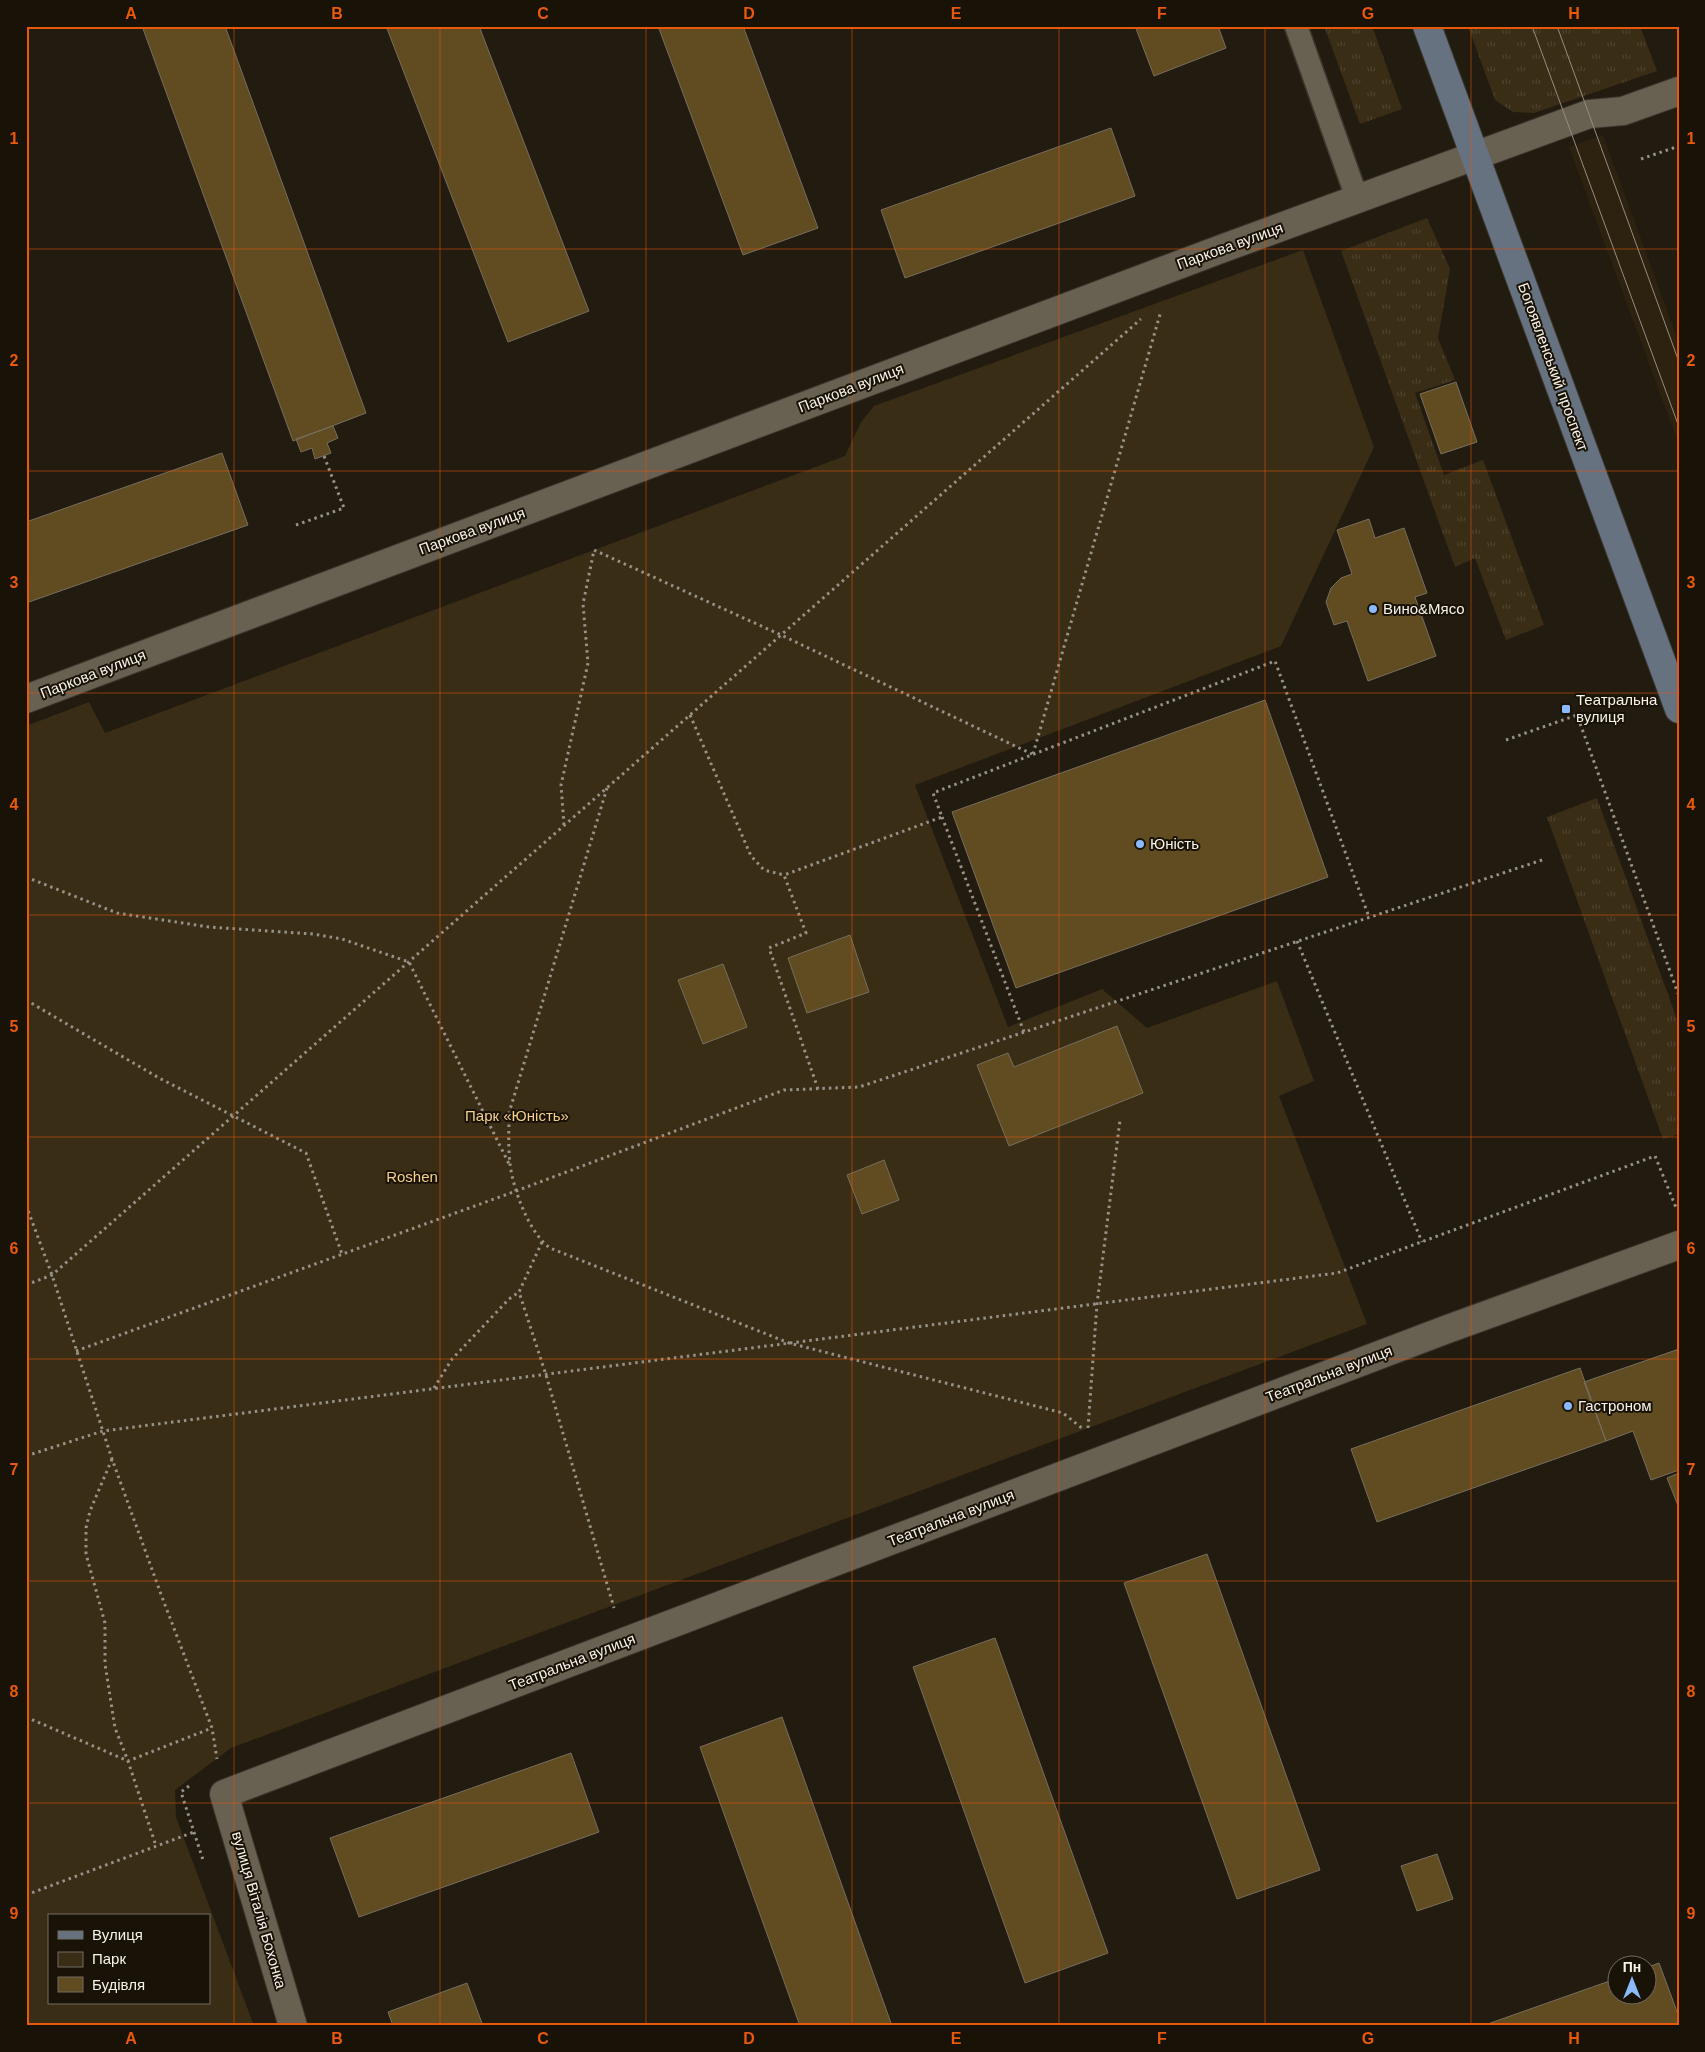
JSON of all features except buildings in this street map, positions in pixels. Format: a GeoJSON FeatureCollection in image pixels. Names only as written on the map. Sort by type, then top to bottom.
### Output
{"type":"FeatureCollection","features":[{"type":"Feature","properties":{"kind":"main road","name":"Богоявленський проспект"},"geometry":{"type":"LineString","coordinates":[[1427,26],[1679,709]]}},
{"type":"Feature","properties":{"kind":"street","name":"Паркова вулиця"},"geometry":{"type":"LineString","coordinates":[[26,699],[1357,198],[1589,114],[1623,111],[1679,91]]}},
{"type":"Feature","properties":{"kind":"street","name":"Театральна вулиця"},"geometry":{"type":"LineString","coordinates":[[228,1806],[1445,1330],[1679,1245]]}},
{"type":"Feature","properties":{"kind":"street","name":"вулиця Віталія Бохонка"},"geometry":{"type":"LineString","coordinates":[[228,1806],[293,2026]]}},
{"type":"Feature","properties":{"kind":"lane"},"geometry":{"type":"LineString","coordinates":[[1296,26],[1357,198]]}},
{"type":"Feature","properties":{"kind":"path"},"geometry":{"type":"LineString","coordinates":[[1641,159],[1679,146]]}},
{"type":"Feature","properties":{"kind":"path"},"geometry":{"type":"LineString","coordinates":[[1032,754],[1161,309]]}},
{"type":"Feature","properties":{"kind":"path"},"geometry":{"type":"LineString","coordinates":[[26,1285],[52,1275],[1141,319]]}},
{"type":"Feature","properties":{"kind":"path"},"geometry":{"type":"LineString","coordinates":[[296,525],[344,508],[324,456]]}},
{"type":"Feature","properties":{"kind":"path"},"geometry":{"type":"LineString","coordinates":[[564,826],[560,785],[588,663],[583,604],[594,550],[781,635],[1032,754]]}},
{"type":"Feature","properties":{"kind":"path"},"geometry":{"type":"LineString","coordinates":[[1024,1032],[933,793],[1275,661],[1369,917]]}},
{"type":"Feature","properties":{"kind":"path"},"geometry":{"type":"LineString","coordinates":[[690,715],[751,856],[764,870],[784,875],[942,817]]}},
{"type":"Feature","properties":{"kind":"path"},"geometry":{"type":"LineString","coordinates":[[1506,740],[1577,715],[1679,996]]}},
{"type":"Feature","properties":{"kind":"path"},"geometry":{"type":"LineString","coordinates":[[607,788],[514,1090],[509,1113],[508,1146],[510,1167],[516,1190],[530,1225],[542,1242],[550,1248],[789,1343],[1063,1412],[1088,1434],[1097,1304],[1120,1120]]}},
{"type":"Feature","properties":{"kind":"path"},"geometry":{"type":"LineString","coordinates":[[76,1351],[784,1090],[859,1087],[1545,859]]}},
{"type":"Feature","properties":{"kind":"path"},"geometry":{"type":"LineString","coordinates":[[784,875],[806,933],[769,948],[818,1089]]}},
{"type":"Feature","properties":{"kind":"path"},"geometry":{"type":"LineString","coordinates":[[26,877],[117,913],[209,926],[313,934],[342,939],[410,962],[510,1167]]}},
{"type":"Feature","properties":{"kind":"path"},"geometry":{"type":"LineString","coordinates":[[1297,941],[1422,1242]]}},
{"type":"Feature","properties":{"kind":"path"},"geometry":{"type":"LineString","coordinates":[[26,1000],[104,1044],[152,1074],[306,1153],[342,1254]]}},
{"type":"Feature","properties":{"kind":"path"},"geometry":{"type":"LineString","coordinates":[[26,1456],[102,1431],[1337,1273],[1655,1156],[1678,1212]]}},
{"type":"Feature","properties":{"kind":"path"},"geometry":{"type":"LineString","coordinates":[[26,1206],[52,1275],[102,1431],[212,1728],[228,1806],[156,1846],[26,1895]]}},
{"type":"Feature","properties":{"kind":"path"},"geometry":{"type":"LineString","coordinates":[[434,1389],[452,1359],[509,1299],[519,1292],[542,1242]]}},
{"type":"Feature","properties":{"kind":"path"},"geometry":{"type":"LineString","coordinates":[[519,1292],[546,1375],[615,1611]]}},
{"type":"Feature","properties":{"kind":"path"},"geometry":{"type":"LineString","coordinates":[[112,1459],[90,1510],[86,1528],[86,1554],[105,1623],[105,1664],[114,1728],[128,1761],[156,1846]]}},
{"type":"Feature","properties":{"kind":"path"},"geometry":{"type":"LineString","coordinates":[[26,1717],[128,1761],[212,1728]]}},
{"type":"Feature","properties":{"kind":"shaded area"},"geometry":{"type":"Polygon","coordinates":[[[1603,135],[1679,343],[1679,445],[1569,147],[1603,135]]]}},
{"type":"Feature","properties":{"kind":"green space"},"geometry":{"type":"Polygon","coordinates":[[[1324,26],[1372,26],[1402,109],[1360,124],[1324,26]]]}},
{"type":"Feature","properties":{"kind":"green space"},"geometry":{"type":"Polygon","coordinates":[[[1468,26],[1640,26],[1657,71],[1534,113],[1513,112],[1495,100],[1468,26]]]}},
{"type":"Feature","properties":{"kind":"green space"},"geometry":{"type":"Polygon","coordinates":[[[1427,218],[1450,269],[1438,338],[1455,380],[1415,393],[1444,475],[1483,460],[1544,625],[1506,640],[1475,558],[1455,567],[1341,251],[1427,218]]]}},
{"type":"Feature","properties":{"kind":"green space","name":"Парк «Юність»"},"geometry":{"type":"Polygon","coordinates":[[[1303,250],[1374,447],[1281,646],[915,785],[1008,1027],[1102,989],[1147,1028],[1277,981],[1314,1081],[1279,1096],[1367,1324],[231,1748],[175,1790],[176,1817],[254,2026],[26,2026],[26,726],[89,702],[105,733],[845,456],[861,422],[874,406],[1303,250]]]}},
{"type":"Feature","properties":{"kind":"green space"},"geometry":{"type":"Polygon","coordinates":[[[1597,798],[1679,1025],[1679,1134],[1663,1139],[1547,817],[1597,798]]]}},
{"type":"Feature","properties":{"kind":"tram line"},"geometry":{"type":"LineString","coordinates":[[1532,26],[1679,427]]}},
{"type":"Feature","properties":{"kind":"tram line"},"geometry":{"type":"LineString","coordinates":[[1557,26],[1679,362]]}},
{"type":"Feature","properties":{"kind":"place","name":"Вино&Мясо"},"geometry":{"type":"Point","coordinates":[1373,609]}},
{"type":"Feature","properties":{"kind":"place","name":"Театральна вулиця"},"geometry":{"type":"Point","coordinates":[1566,709]}},
{"type":"Feature","properties":{"kind":"place","name":"Юність"},"geometry":{"type":"Point","coordinates":[1140,844]}},
{"type":"Feature","properties":{"kind":"place","name":"Гастроном"},"geometry":{"type":"Point","coordinates":[1568,1406]}},
{"type":"Feature","properties":{"kind":"park label","name":"Roshen"},"geometry":{"type":"Point","coordinates":[412,1177]}}]}
